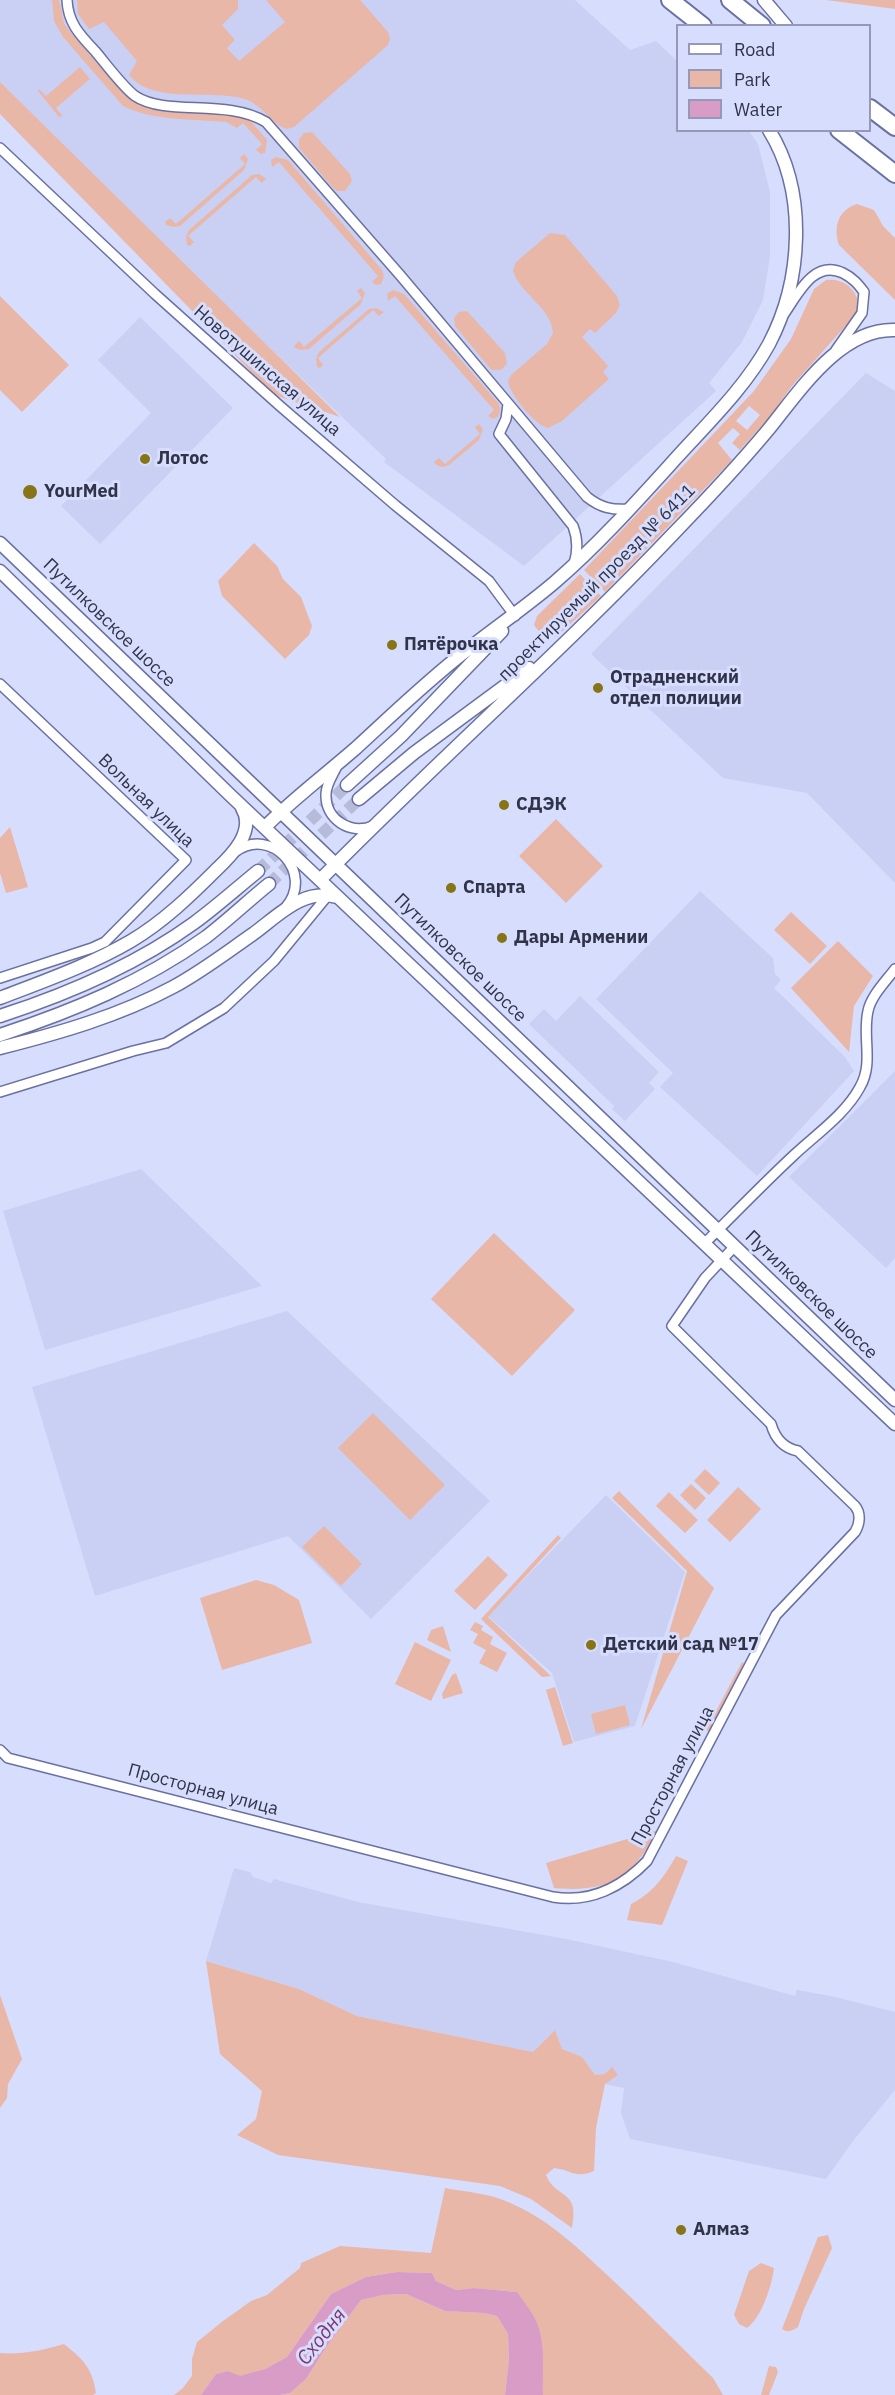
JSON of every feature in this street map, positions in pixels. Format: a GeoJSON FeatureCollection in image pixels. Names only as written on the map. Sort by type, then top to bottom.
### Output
{"type":"FeatureCollection","features":[{"type":"Feature","properties":{"kind":"highway"},"geometry":{"type":"LineString","coordinates":[[730,0],[760,24]]}},
{"type":"Feature","properties":{"kind":"highway"},"geometry":{"type":"LineString","coordinates":[[673,2],[700,24]]}},
{"type":"Feature","properties":{"kind":"highway"},"geometry":{"type":"LineString","coordinates":[[871,109],[895,127]]}},
{"type":"Feature","properties":{"kind":"highway"},"geometry":{"type":"LineString","coordinates":[[841,132],[895,174]]}},
{"type":"Feature","properties":{"kind":"street"},"geometry":{"type":"LineString","coordinates":[[67,0],[67,11],[73,26],[134,95],[148,102],[164,105],[241,111],[266,122],[400,275],[587,497],[602,507],[614,510],[628,509]]}},
{"type":"Feature","properties":{"kind":"street"},"geometry":{"type":"LineString","coordinates":[[764,0],[784,24]]}},
{"type":"Feature","properties":{"kind":"street"},"geometry":{"type":"LineString","coordinates":[[673,2],[690,24]]}},
{"type":"Feature","properties":{"kind":"street","name":"проектируемый проезд № 6411"},"geometry":{"type":"LineString","coordinates":[[265,827],[466,650],[519,612],[574,564],[731,397],[757,364],[784,308],[793,272],[795,223],[789,180],[770,132]]}},
{"type":"Feature","properties":{"kind":"street","name":"Новотушинская улица"},"geometry":{"type":"LineString","coordinates":[[0,148],[155,294],[280,406],[395,505],[438,537],[489,581],[519,612]]}},
{"type":"Feature","properties":{"kind":"street","name":"проектируемый проезд № 6411"},"geometry":{"type":"LineString","coordinates":[[320,880],[620,589],[737,467],[831,356],[862,314],[864,292],[852,278],[831,269],[821,271],[804,285],[777,325]]}},
{"type":"Feature","properties":{"kind":"street","name":"проектируемый проезд № 6411"},"geometry":{"type":"LineString","coordinates":[[831,356],[845,346],[871,334],[881,330],[895,330]]}},
{"type":"Feature","properties":{"kind":"street"},"geometry":{"type":"LineString","coordinates":[[508,404],[506,419],[499,434],[573,526],[577,536],[577,554],[574,564]]}},
{"type":"Feature","properties":{"kind":"street","name":"Путилковское шоссе"},"geometry":{"type":"LineString","coordinates":[[0,543],[895,1400]]}},
{"type":"Feature","properties":{"kind":"street","name":"Путилковское шоссе"},"geometry":{"type":"LineString","coordinates":[[0,571],[333,894],[895,1424]]}},
{"type":"Feature","properties":{"kind":"street"},"geometry":{"type":"LineString","coordinates":[[347,786],[401,736],[519,612]]}},
{"type":"Feature","properties":{"kind":"street"},"geometry":{"type":"LineString","coordinates":[[359,799],[414,753],[565,642]]}},
{"type":"Feature","properties":{"kind":"street","name":"Вольная улица"},"geometry":{"type":"LineString","coordinates":[[0,684],[186,860],[105,942],[0,978]]}},
{"type":"Feature","properties":{"kind":"street","name":"проектируемый проезд № 6411"},"geometry":{"type":"LineString","coordinates":[[339,763],[328,783],[326,793],[331,813],[346,827],[357,829],[378,824]]}},
{"type":"Feature","properties":{"kind":"street"},"geometry":{"type":"LineString","coordinates":[[232,855],[246,828],[245,812],[240,804]]}},
{"type":"Feature","properties":{"kind":"street"},"geometry":{"type":"LineString","coordinates":[[0,998],[85,965],[132,940],[172,911],[232,855],[247,846],[263,844],[278,849],[289,860],[296,874],[295,890],[283,911]]}},
{"type":"Feature","properties":{"kind":"street"},"geometry":{"type":"LineString","coordinates":[[0,1016],[49,1000],[140,956],[194,923],[258,871]]}},
{"type":"Feature","properties":{"kind":"street"},"geometry":{"type":"LineString","coordinates":[[0,1035],[54,1018],[102,998],[148,973],[206,937],[269,884]]}},
{"type":"Feature","properties":{"kind":"street"},"geometry":{"type":"LineString","coordinates":[[0,1048],[103,1018],[173,987],[283,911],[308,897],[333,894]]}},
{"type":"Feature","properties":{"kind":"street"},"geometry":{"type":"LineString","coordinates":[[0,1092],[166,1043],[224,1008],[274,961],[333,894]]}},
{"type":"Feature","properties":{"kind":"street"},"geometry":{"type":"LineString","coordinates":[[705,1243],[846,1107],[859,1089],[868,1064],[865,1029],[870,1002],[895,969]]}},
{"type":"Feature","properties":{"kind":"street","name":"Просторная улица"},"geometry":{"type":"LineString","coordinates":[[0,1750],[8,1758],[554,1897],[591,1896],[621,1884],[647,1862],[776,1615],[855,1532],[858,1524],[859,1515],[855,1506],[798,1451],[789,1450],[774,1436],[771,1424],[672,1326],[705,1278],[735,1246]]}},
{"type":"Feature","properties":{"kind":"shaded area"},"geometry":{"type":"Polygon","coordinates":[[[0,0],[575,0],[630,50],[656,41],[676,60],[676,132],[750,132],[758,144],[770,192],[770,256],[763,300],[742,342],[709,383],[716,391],[524,566],[384,462],[386,459],[0,89],[0,0]]]}},
{"type":"Feature","properties":{"kind":"shaded area","name":"Лотос"},"geometry":{"type":"Polygon","coordinates":[[[140,317],[233,408],[100,544],[61,506],[151,413],[98,360],[140,317]]]}},
{"type":"Feature","properties":{"kind":"shaded area"},"geometry":{"type":"Polygon","coordinates":[[[866,373],[895,391],[895,883],[807,793],[723,778],[591,654],[866,373]]]}},
{"type":"Feature","properties":{"kind":"shaded area"},"geometry":{"type":"Polygon","coordinates":[[[700,891],[773,958],[775,974],[781,980],[774,988],[845,1057],[854,1071],[757,1176],[660,1087],[673,1073],[596,999],[700,891]]]}},
{"type":"Feature","properties":{"kind":"shaded area"},"geometry":{"type":"Polygon","coordinates":[[[580,996],[659,1072],[649,1083],[655,1089],[625,1121],[612,1109],[614,1106],[529,1024],[544,1009],[556,1021],[580,996]]]}},
{"type":"Feature","properties":{"kind":"shaded area"},"geometry":{"type":"Polygon","coordinates":[[[895,1071],[895,1258],[886,1268],[789,1177],[895,1071]]]}},
{"type":"Feature","properties":{"kind":"shaded area"},"geometry":{"type":"Polygon","coordinates":[[[141,1169],[262,1286],[45,1350],[3,1211],[141,1169]]]}},
{"type":"Feature","properties":{"kind":"shaded area"},"geometry":{"type":"Polygon","coordinates":[[[287,1311],[490,1501],[371,1619],[288,1536],[95,1596],[32,1387],[287,1311]]]}},
{"type":"Feature","properties":{"kind":"shaded area","name":"Детский сад №17"},"geometry":{"type":"Polygon","coordinates":[[[606,1495],[685,1572],[635,1726],[574,1742],[552,1673],[488,1616],[606,1495]]]}},
{"type":"Feature","properties":{"kind":"shaded area"},"geometry":{"type":"Polygon","coordinates":[[[234,1868],[250,1872],[253,1877],[271,1883],[274,1879],[358,1902],[566,1939],[673,1962],[795,1996],[797,1990],[895,2012],[895,2090],[853,2141],[826,2179],[630,2139],[621,2113],[624,2088],[605,2084],[618,2074],[595,2075],[581,2057],[562,2050],[555,2030],[533,2052],[357,2016],[299,1989],[206,1961],[234,1868]]]}},
{"type":"Feature","properties":{"kind":"green space"},"geometry":{"type":"Polygon","coordinates":[[[52,0],[59,0],[64,23],[70,32],[121,91],[140,105],[149,108],[227,113],[248,118],[267,140],[265,153],[261,154],[256,150],[262,144],[243,123],[237,128],[226,122],[160,117],[123,106],[63,37],[54,21],[52,0]]]}},
{"type":"Feature","properties":{"kind":"green space"},"geometry":{"type":"Polygon","coordinates":[[[77,0],[238,0],[238,9],[222,25],[235,40],[227,48],[239,61],[285,22],[266,0],[360,0],[388,32],[390,39],[388,45],[294,127],[287,129],[281,127],[255,104],[241,98],[166,93],[139,84],[129,75],[137,61],[104,22],[89,29],[78,14],[77,0]]]}},
{"type":"Feature","properties":{"kind":"green space"},"geometry":{"type":"Polygon","coordinates":[[[826,0],[895,0],[895,9],[826,0]]]}},
{"type":"Feature","properties":{"kind":"green space"},"geometry":{"type":"Polygon","coordinates":[[[80,67],[90,79],[56,108],[63,116],[59,117],[38,91],[39,89],[46,96],[80,67]]]}},
{"type":"Feature","properties":{"kind":"green space"},"geometry":{"type":"Polygon","coordinates":[[[0,82],[340,417],[274,395],[0,114],[0,82]]]}},
{"type":"Feature","properties":{"kind":"green space"},"geometry":{"type":"Polygon","coordinates":[[[312,132],[350,174],[352,181],[345,191],[337,191],[333,188],[299,148],[299,139],[304,133],[312,132]]]}},
{"type":"Feature","properties":{"kind":"green space"},"geometry":{"type":"Polygon","coordinates":[[[244,154],[248,159],[244,170],[180,226],[166,225],[165,222],[170,218],[176,224],[245,164],[240,158],[244,154]]]}},
{"type":"Feature","properties":{"kind":"green space"},"geometry":{"type":"Polygon","coordinates":[[[276,157],[288,160],[382,270],[384,277],[381,284],[376,285],[372,282],[378,276],[279,162],[272,167],[271,160],[276,157]]]}},
{"type":"Feature","properties":{"kind":"green space"},"geometry":{"type":"Polygon","coordinates":[[[259,174],[266,179],[262,183],[256,177],[188,236],[194,242],[190,246],[187,245],[186,237],[189,230],[252,175],[259,174]]]}},
{"type":"Feature","properties":{"kind":"green space"},"geometry":{"type":"Polygon","coordinates":[[[857,204],[874,210],[883,226],[895,238],[895,300],[839,245],[837,226],[841,215],[845,210],[857,204]]]}},
{"type":"Feature","properties":{"kind":"green space"},"geometry":{"type":"Polygon","coordinates":[[[550,233],[565,235],[617,296],[620,305],[616,313],[595,333],[590,329],[582,337],[608,366],[603,372],[609,379],[562,421],[548,428],[537,422],[524,409],[513,394],[508,381],[511,375],[547,344],[553,333],[547,315],[522,286],[513,270],[516,262],[550,233]]]}},
{"type":"Feature","properties":{"kind":"green space"},"geometry":{"type":"Polygon","coordinates":[[[826,280],[837,280],[846,284],[856,296],[857,311],[740,450],[732,443],[740,434],[733,428],[718,443],[732,460],[605,592],[584,570],[754,391],[791,339],[814,289],[826,280]],[[749,406],[736,421],[747,430],[760,415],[749,406]]]}},
{"type":"Feature","properties":{"kind":"green space"},"geometry":{"type":"Polygon","coordinates":[[[361,288],[365,293],[361,304],[309,349],[295,348],[294,346],[299,341],[304,347],[362,298],[357,291],[361,288]]]}},
{"type":"Feature","properties":{"kind":"green space"},"geometry":{"type":"Polygon","coordinates":[[[393,290],[404,294],[499,404],[498,417],[493,419],[488,416],[494,410],[395,296],[388,301],[387,294],[393,290]]]}},
{"type":"Feature","properties":{"kind":"green space"},"geometry":{"type":"Polygon","coordinates":[[[0,296],[69,365],[22,412],[0,390],[0,296]]]}},
{"type":"Feature","properties":{"kind":"green space"},"geometry":{"type":"Polygon","coordinates":[[[376,308],[384,312],[379,316],[373,310],[318,358],[323,365],[320,368],[317,367],[316,359],[319,352],[369,309],[376,308]]]}},
{"type":"Feature","properties":{"kind":"green space"},"geometry":{"type":"Polygon","coordinates":[[[467,311],[505,353],[507,364],[501,370],[492,370],[455,326],[454,318],[459,312],[467,311]]]}},
{"type":"Feature","properties":{"kind":"green space"},"geometry":{"type":"Polygon","coordinates":[[[479,424],[483,429],[479,440],[449,465],[442,467],[435,464],[434,462],[439,458],[445,464],[480,434],[475,427],[479,424]]]}},
{"type":"Feature","properties":{"kind":"green space"},"geometry":{"type":"Polygon","coordinates":[[[254,543],[277,566],[283,579],[301,597],[312,626],[309,635],[285,659],[222,596],[218,581],[254,543]]]}},
{"type":"Feature","properties":{"kind":"green space"},"geometry":{"type":"Polygon","coordinates":[[[580,574],[601,596],[556,637],[539,631],[534,625],[537,616],[580,574]]]}},
{"type":"Feature","properties":{"kind":"green space"},"geometry":{"type":"Polygon","coordinates":[[[556,819],[603,866],[566,903],[519,856],[556,819]]]}},
{"type":"Feature","properties":{"kind":"green space"},"geometry":{"type":"Polygon","coordinates":[[[10,827],[28,887],[6,893],[0,873],[0,838],[10,827]]]}},
{"type":"Feature","properties":{"kind":"green space"},"geometry":{"type":"Polygon","coordinates":[[[791,912],[827,946],[810,964],[774,930],[791,912]]]}},
{"type":"Feature","properties":{"kind":"green space"},"geometry":{"type":"Polygon","coordinates":[[[838,941],[873,976],[854,1006],[849,1052],[791,988],[838,941]]]}},
{"type":"Feature","properties":{"kind":"green space"},"geometry":{"type":"Polygon","coordinates":[[[494,1233],[575,1310],[512,1376],[431,1299],[494,1233]]]}},
{"type":"Feature","properties":{"kind":"green space"},"geometry":{"type":"Polygon","coordinates":[[[373,1413],[445,1485],[410,1520],[338,1448],[373,1413]]]}},
{"type":"Feature","properties":{"kind":"green space"},"geometry":{"type":"Polygon","coordinates":[[[705,1469],[720,1483],[709,1495],[694,1481],[705,1469]]]}},
{"type":"Feature","properties":{"kind":"green space"},"geometry":{"type":"Polygon","coordinates":[[[691,1484],[706,1498],[695,1510],[680,1495],[691,1484]]]}},
{"type":"Feature","properties":{"kind":"green space"},"geometry":{"type":"Polygon","coordinates":[[[738,1487],[761,1509],[730,1542],[707,1520],[738,1487]]]}},
{"type":"Feature","properties":{"kind":"green space"},"geometry":{"type":"Polygon","coordinates":[[[619,1491],[714,1588],[641,1729],[687,1571],[612,1498],[619,1491]]]}},
{"type":"Feature","properties":{"kind":"green space"},"geometry":{"type":"Polygon","coordinates":[[[669,1492],[698,1520],[685,1533],[656,1506],[669,1492]]]}},
{"type":"Feature","properties":{"kind":"green space"},"geometry":{"type":"Polygon","coordinates":[[[324,1526],[362,1564],[341,1586],[302,1547],[324,1526]]]}},
{"type":"Feature","properties":{"kind":"green space"},"geometry":{"type":"Polygon","coordinates":[[[558,1535],[561,1538],[488,1617],[551,1676],[542,1677],[481,1619],[558,1535]]]}},
{"type":"Feature","properties":{"kind":"green space"},"geometry":{"type":"Polygon","coordinates":[[[488,1556],[508,1575],[475,1610],[454,1591],[488,1556]]]}},
{"type":"Feature","properties":{"kind":"green space"},"geometry":{"type":"Polygon","coordinates":[[[256,1580],[274,1585],[299,1600],[312,1643],[222,1670],[200,1598],[256,1580]]]}},
{"type":"Feature","properties":{"kind":"green space"},"geometry":{"type":"Polygon","coordinates":[[[475,1622],[483,1626],[481,1630],[493,1637],[490,1644],[507,1653],[497,1672],[479,1663],[486,1650],[473,1643],[478,1634],[470,1630],[475,1622]]]}},
{"type":"Feature","properties":{"kind":"green space"},"geometry":{"type":"Polygon","coordinates":[[[443,1626],[451,1652],[427,1640],[431,1630],[443,1626]]]}},
{"type":"Feature","properties":{"kind":"green space"},"geometry":{"type":"Polygon","coordinates":[[[415,1642],[451,1660],[431,1701],[395,1684],[415,1642]]]}},
{"type":"Feature","properties":{"kind":"green space"},"geometry":{"type":"Polygon","coordinates":[[[742,1662],[746,1665],[711,1733],[706,1730],[742,1662]]]}},
{"type":"Feature","properties":{"kind":"green space"},"geometry":{"type":"Polygon","coordinates":[[[456,1673],[463,1693],[443,1699],[442,1694],[452,1675],[456,1673]]]}},
{"type":"Feature","properties":{"kind":"green space"},"geometry":{"type":"Polygon","coordinates":[[[555,1687],[573,1743],[563,1746],[546,1690],[555,1687]]]}},
{"type":"Feature","properties":{"kind":"green space"},"geometry":{"type":"Polygon","coordinates":[[[625,1705],[630,1725],[596,1734],[591,1714],[625,1705]]]}},
{"type":"Feature","properties":{"kind":"green space"},"geometry":{"type":"Polygon","coordinates":[[[658,1830],[639,1860],[617,1879],[590,1888],[554,1888],[546,1863],[658,1830]]]}},
{"type":"Feature","properties":{"kind":"green space"},"geometry":{"type":"Polygon","coordinates":[[[676,1856],[688,1861],[662,1925],[627,1920],[631,1904],[646,1895],[657,1884],[676,1856]]]}},
{"type":"Feature","properties":{"kind":"green space"},"geometry":{"type":"Polygon","coordinates":[[[206,1961],[299,1989],[357,2016],[533,2052],[555,2030],[562,2049],[582,2057],[595,2075],[605,2074],[612,2067],[618,2075],[605,2084],[596,2128],[594,2171],[578,2174],[554,2168],[546,2175],[550,2183],[570,2200],[573,2206],[572,2228],[531,2199],[500,2186],[278,2155],[237,2135],[256,2119],[262,2091],[220,2054],[206,1961]]]}},
{"type":"Feature","properties":{"kind":"green space"},"geometry":{"type":"Polygon","coordinates":[[[0,1995],[22,2059],[8,2084],[7,2098],[0,2108],[0,1995]]]}},
{"type":"Feature","properties":{"kind":"green space"},"geometry":{"type":"Polygon","coordinates":[[[445,2188],[500,2199],[535,2215],[559,2232],[618,2285],[713,2378],[723,2395],[543,2395],[517,2292],[474,2288],[456,2290],[436,2281],[432,2273],[397,2272],[366,2277],[331,2294],[287,2357],[265,2369],[240,2377],[228,2371],[216,2374],[201,2395],[174,2395],[192,2376],[192,2359],[197,2342],[251,2301],[267,2295],[300,2268],[301,2263],[340,2246],[431,2253],[445,2188]]]}},
{"type":"Feature","properties":{"kind":"green space"},"geometry":{"type":"Polygon","coordinates":[[[828,2235],[832,2248],[798,2327],[790,2331],[784,2330],[782,2329],[818,2237],[828,2235]]]}},
{"type":"Feature","properties":{"kind":"green space"},"geometry":{"type":"Polygon","coordinates":[[[761,2263],[774,2268],[773,2275],[762,2309],[747,2328],[739,2324],[734,2315],[749,2271],[761,2263]]]}},
{"type":"Feature","properties":{"kind":"green space"},"geometry":{"type":"Polygon","coordinates":[[[406,2294],[445,2311],[497,2316],[508,2334],[509,2359],[505,2395],[280,2395],[290,2393],[306,2379],[361,2300],[383,2295],[406,2294]]]}},
{"type":"Feature","properties":{"kind":"green space"},"geometry":{"type":"Polygon","coordinates":[[[64,2344],[86,2365],[96,2393],[93,2395],[0,2395],[0,2353],[32,2352],[64,2344]]]}},
{"type":"Feature","properties":{"kind":"green space"},"geometry":{"type":"Polygon","coordinates":[[[769,2366],[776,2367],[778,2372],[769,2395],[761,2395],[769,2366]]]}},
{"type":"Feature","properties":{"kind":"water","name":"Сходня"},"geometry":{"type":"Polygon","coordinates":[[[397,2272],[432,2273],[436,2281],[456,2290],[474,2288],[517,2292],[533,2315],[540,2334],[543,2354],[543,2395],[505,2395],[509,2359],[508,2334],[497,2316],[445,2311],[406,2294],[383,2295],[361,2300],[306,2379],[290,2393],[201,2395],[216,2374],[228,2371],[240,2376],[265,2369],[287,2357],[331,2294],[366,2277],[397,2272]]]}},
{"type":"Feature","properties":{"kind":"tunnel"},"geometry":{"type":"LineString","coordinates":[[258,871],[347,785]]}},
{"type":"Feature","properties":{"kind":"tunnel"},"geometry":{"type":"LineString","coordinates":[[269,884],[359,799]]}},
{"type":"Feature","properties":{"kind":"place","name":"Лотос"},"geometry":{"type":"Point","coordinates":[145,459]}},
{"type":"Feature","properties":{"kind":"place","name":"YourMed"},"geometry":{"type":"Point","coordinates":[30,492]}},
{"type":"Feature","properties":{"kind":"place","name":"Пятёрочка"},"geometry":{"type":"Point","coordinates":[392,645]}},
{"type":"Feature","properties":{"kind":"place","name":"Отрадненский отдел полиции"},"geometry":{"type":"Point","coordinates":[598,688]}},
{"type":"Feature","properties":{"kind":"place","name":"СДЭК"},"geometry":{"type":"Point","coordinates":[504,805]}},
{"type":"Feature","properties":{"kind":"place","name":"Спарта"},"geometry":{"type":"Point","coordinates":[451,888]}},
{"type":"Feature","properties":{"kind":"place","name":"Дары Армении"},"geometry":{"type":"Point","coordinates":[502,938]}},
{"type":"Feature","properties":{"kind":"place","name":"Детский сад №17"},"geometry":{"type":"Point","coordinates":[591,1645]}},
{"type":"Feature","properties":{"kind":"place","name":"Алмаз"},"geometry":{"type":"Point","coordinates":[681,2230]}}]}
